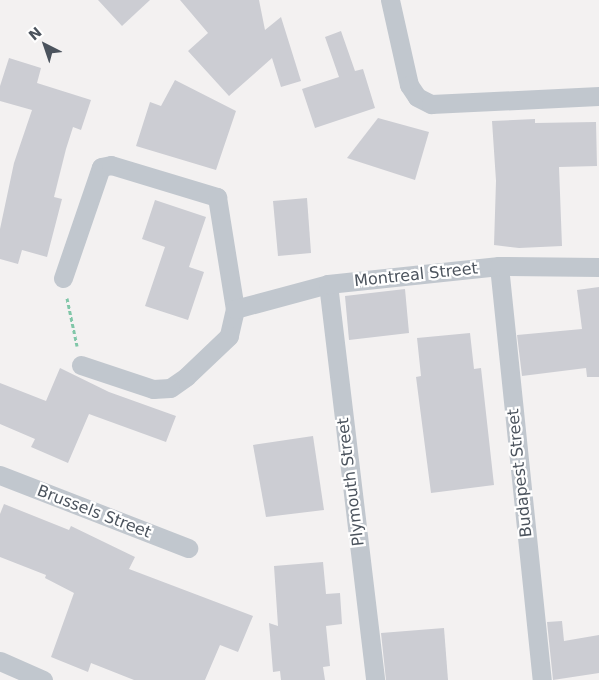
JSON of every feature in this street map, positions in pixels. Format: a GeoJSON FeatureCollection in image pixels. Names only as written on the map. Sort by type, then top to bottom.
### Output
{"type":"FeatureCollection","features":[{"type":"Feature","properties":{"kind":"street"},"geometry":{"type":"LineString","coordinates":[[390,0],[409,84],[417,97],[431,104],[599,96]]}},
{"type":"Feature","properties":{"kind":"street"},"geometry":{"type":"LineString","coordinates":[[63,278],[97,174],[102,167],[111,165],[218,197],[236,309],[229,336],[186,377],[170,388],[153,389],[81,365]]}},
{"type":"Feature","properties":{"kind":"street","name":"Montreal Street"},"geometry":{"type":"LineString","coordinates":[[236,309],[328,284],[499,266],[599,267]]}},
{"type":"Feature","properties":{"kind":"street","name":"Budapest Street"},"geometry":{"type":"LineString","coordinates":[[499,266],[542,680]]}},
{"type":"Feature","properties":{"kind":"street","name":"Plymouth Street"},"geometry":{"type":"LineString","coordinates":[[328,284],[375,680]]}},
{"type":"Feature","properties":{"kind":"street","name":"Brussels Street"},"geometry":{"type":"LineString","coordinates":[[0,475],[188,548]]}},
{"type":"Feature","properties":{"kind":"street"},"geometry":{"type":"LineString","coordinates":[[0,661],[43,680]]}},
{"type":"Feature","properties":{"kind":"path"},"geometry":{"type":"LineString","coordinates":[[63,278],[81,365]]}},
{"type":"Feature","properties":{"kind":"building"},"geometry":{"type":"Polygon","coordinates":[[[98,0],[150,0],[122,26],[98,0]]]}},
{"type":"Feature","properties":{"kind":"building"},"geometry":{"type":"Polygon","coordinates":[[[180,0],[259,0],[265,30],[281,17],[301,81],[281,87],[272,58],[229,96],[188,51],[208,33],[180,0]]]}},
{"type":"Feature","properties":{"kind":"building"},"geometry":{"type":"Polygon","coordinates":[[[341,31],[355,71],[363,69],[375,108],[315,128],[302,89],[339,77],[325,37],[341,31]]]}},
{"type":"Feature","properties":{"kind":"building"},"geometry":{"type":"Polygon","coordinates":[[[9,58],[41,68],[37,83],[91,100],[81,130],[73,127],[66,149],[54,197],[62,199],[47,257],[22,250],[18,264],[0,259],[0,229],[14,163],[32,110],[0,101],[0,86],[9,58]]]}},
{"type":"Feature","properties":{"kind":"building"},"geometry":{"type":"Polygon","coordinates":[[[175,80],[236,111],[216,170],[136,146],[150,102],[161,106],[175,80]]]}},
{"type":"Feature","properties":{"kind":"building"},"geometry":{"type":"Polygon","coordinates":[[[378,118],[429,132],[415,180],[347,158],[378,118]]]}},
{"type":"Feature","properties":{"kind":"building"},"geometry":{"type":"Polygon","coordinates":[[[535,119],[535,123],[596,122],[597,166],[559,167],[562,246],[519,248],[494,245],[496,181],[492,121],[535,119]]]}},
{"type":"Feature","properties":{"kind":"building"},"geometry":{"type":"Polygon","coordinates":[[[307,198],[311,253],[278,256],[273,201],[307,198]]]}},
{"type":"Feature","properties":{"kind":"building"},"geometry":{"type":"Polygon","coordinates":[[[155,200],[206,217],[189,267],[204,272],[188,320],[145,306],[165,247],[142,239],[155,200]]]}},
{"type":"Feature","properties":{"kind":"building"},"geometry":{"type":"Polygon","coordinates":[[[599,287],[599,377],[587,377],[586,368],[522,376],[517,335],[582,329],[577,290],[599,287]]]}},
{"type":"Feature","properties":{"kind":"building"},"geometry":{"type":"Polygon","coordinates":[[[405,289],[409,333],[349,340],[345,296],[405,289]]]}},
{"type":"Feature","properties":{"kind":"building"},"geometry":{"type":"Polygon","coordinates":[[[470,333],[474,369],[481,368],[494,485],[431,493],[416,377],[421,376],[417,338],[470,333]]]}},
{"type":"Feature","properties":{"kind":"building"},"geometry":{"type":"Polygon","coordinates":[[[60,368],[109,392],[176,416],[166,442],[89,414],[68,463],[31,447],[35,439],[0,424],[0,383],[46,401],[60,368]]]}},
{"type":"Feature","properties":{"kind":"building"},"geometry":{"type":"Polygon","coordinates":[[[313,436],[324,510],[266,517],[253,445],[313,436]]]}},
{"type":"Feature","properties":{"kind":"building"},"geometry":{"type":"Polygon","coordinates":[[[4,504],[69,530],[71,526],[135,557],[129,569],[253,616],[238,652],[220,645],[205,680],[134,680],[91,663],[88,672],[51,657],[74,593],[45,578],[46,575],[0,557],[0,514],[4,504]]]}},
{"type":"Feature","properties":{"kind":"building"},"geometry":{"type":"Polygon","coordinates":[[[323,562],[326,594],[340,593],[342,624],[326,626],[330,666],[323,667],[325,680],[281,680],[280,671],[273,672],[269,623],[278,626],[274,566],[323,562]]]}},
{"type":"Feature","properties":{"kind":"building"},"geometry":{"type":"Polygon","coordinates":[[[562,621],[564,641],[599,635],[599,673],[553,680],[547,622],[562,621]]]}},
{"type":"Feature","properties":{"kind":"building"},"geometry":{"type":"Polygon","coordinates":[[[444,628],[448,680],[386,680],[381,633],[444,628]]]}}]}
